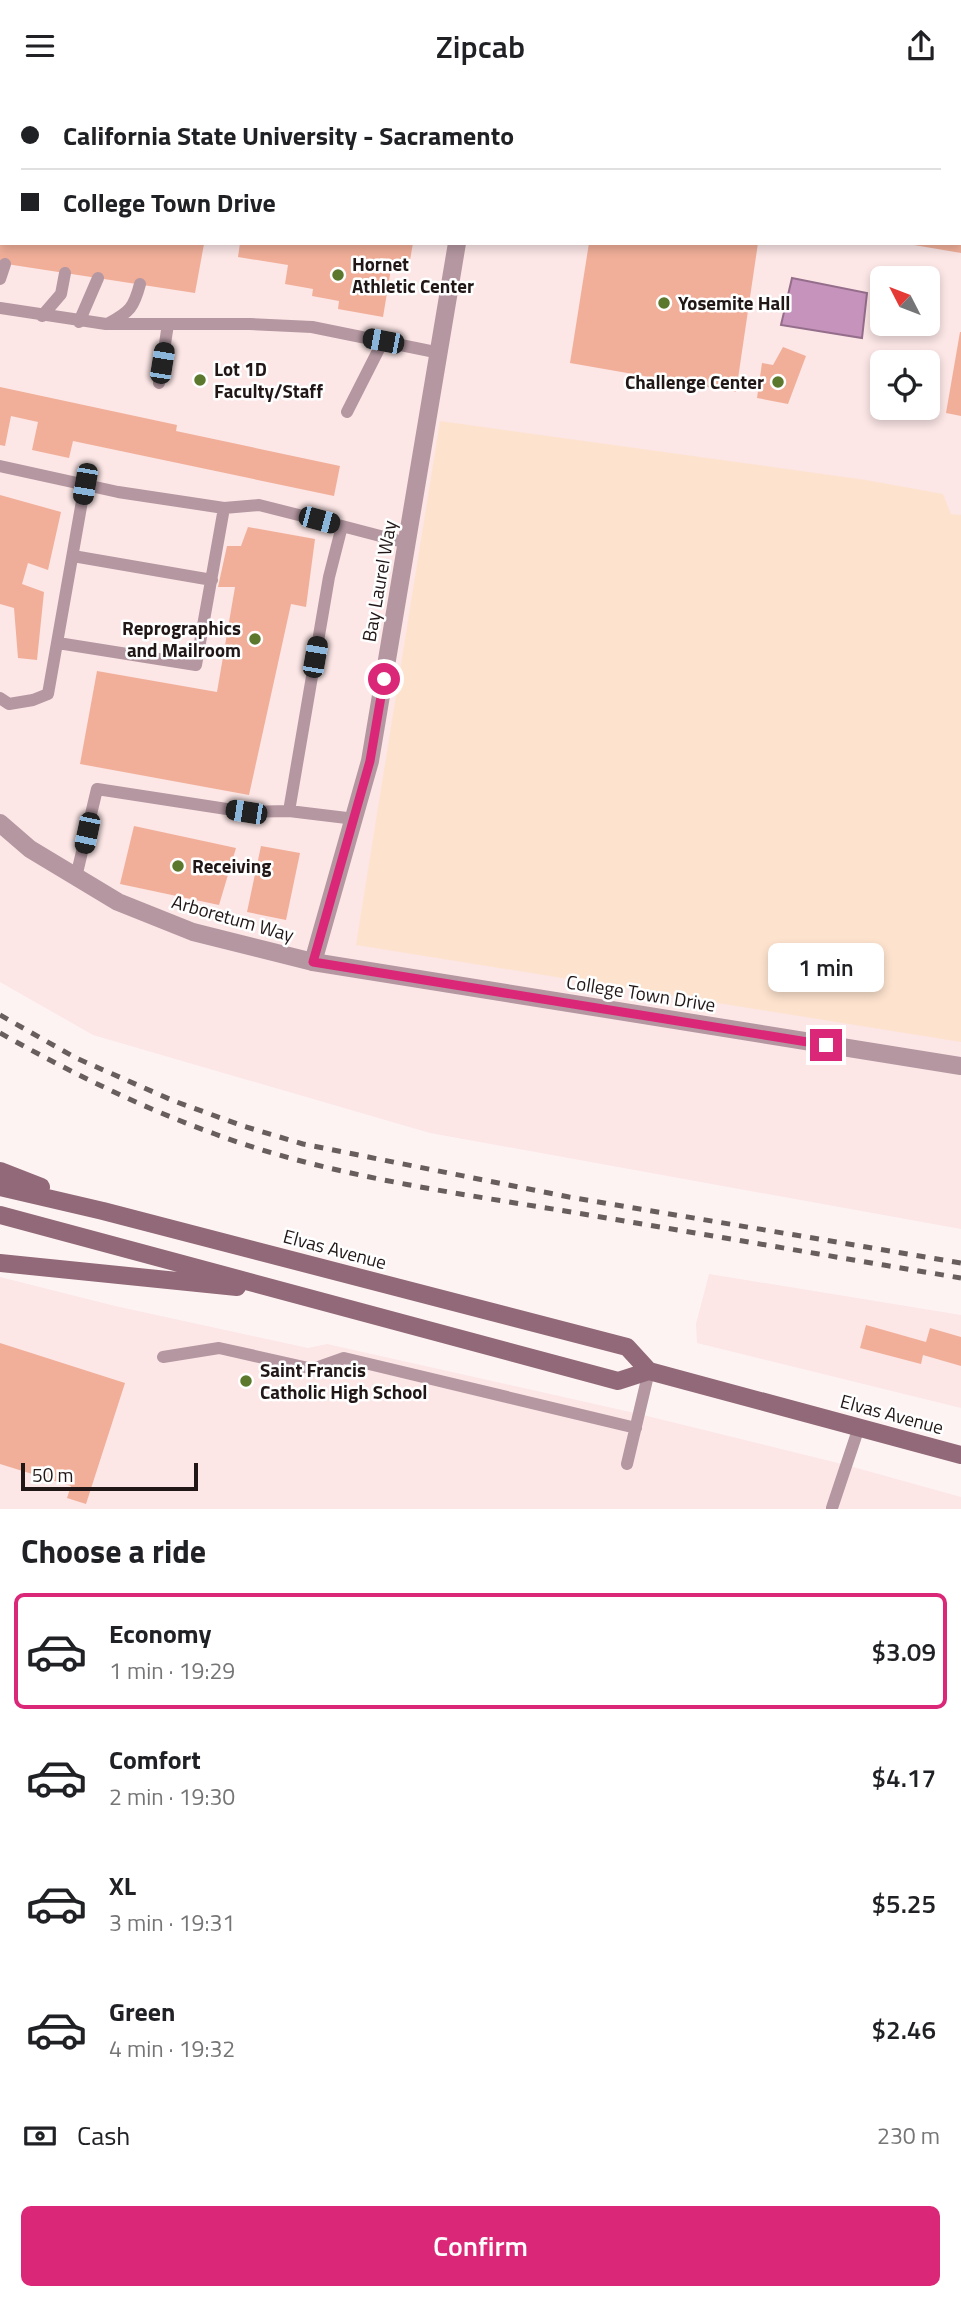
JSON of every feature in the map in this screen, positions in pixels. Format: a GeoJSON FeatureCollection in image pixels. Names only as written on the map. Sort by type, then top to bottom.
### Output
{"type":"FeatureCollection","features":[{"type":"Feature","properties":{"kind":"main road"},"geometry":{"type":"LineString","coordinates":[[0,1171],[103,1211]]}},
{"type":"Feature","properties":{"kind":"main road","name":"Elvas Avenue"},"geometry":{"type":"LineString","coordinates":[[0,1187],[103,1211],[627,1347],[649,1371],[961,1455]]}},
{"type":"Feature","properties":{"kind":"main road"},"geometry":{"type":"LineString","coordinates":[[0,1215],[618,1381],[649,1371]]}},
{"type":"Feature","properties":{"kind":"main road"},"geometry":{"type":"LineString","coordinates":[[0,1263],[291,1292]]}},
{"type":"Feature","properties":{"kind":"street","name":"Bay Laurel Way"},"geometry":{"type":"LineString","coordinates":[[313,962],[370,761],[457,245]]}},
{"type":"Feature","properties":{"kind":"street","name":"Arboretum Way"},"geometry":{"type":"LineString","coordinates":[[0,823],[30,849],[118,902],[194,932],[313,962]]}},
{"type":"Feature","properties":{"kind":"street","name":"College Town Drive"},"geometry":{"type":"LineString","coordinates":[[313,962],[961,1066]]}},
{"type":"Feature","properties":{"kind":"lane"},"geometry":{"type":"LineString","coordinates":[[0,279],[5,264]]}},
{"type":"Feature","properties":{"kind":"lane"},"geometry":{"type":"LineString","coordinates":[[42,316],[61,293],[65,273]]}},
{"type":"Feature","properties":{"kind":"lane"},"geometry":{"type":"LineString","coordinates":[[79,322],[98,278]]}},
{"type":"Feature","properties":{"kind":"lane"},"geometry":{"type":"LineString","coordinates":[[106,324],[123,315],[134,304],[140,284]]}},
{"type":"Feature","properties":{"kind":"lane"},"geometry":{"type":"LineString","coordinates":[[0,308],[106,324],[312,327],[440,353]]}},
{"type":"Feature","properties":{"kind":"lane"},"geometry":{"type":"LineString","coordinates":[[159,383],[168,324]]}},
{"type":"Feature","properties":{"kind":"lane"},"geometry":{"type":"LineString","coordinates":[[347,412],[383,341]]}},
{"type":"Feature","properties":{"kind":"lane"},"geometry":{"type":"LineString","coordinates":[[0,465],[85,484],[224,508],[259,505],[407,543]]}},
{"type":"Feature","properties":{"kind":"lane"},"geometry":{"type":"LineString","coordinates":[[0,698],[9,704],[48,694],[85,484]]}},
{"type":"Feature","properties":{"kind":"lane"},"geometry":{"type":"LineString","coordinates":[[58,643],[196,665],[224,508]]}},
{"type":"Feature","properties":{"kind":"lane"},"geometry":{"type":"LineString","coordinates":[[289,811],[329,577],[342,526]]}},
{"type":"Feature","properties":{"kind":"lane"},"geometry":{"type":"LineString","coordinates":[[73,555],[212,580]]}},
{"type":"Feature","properties":{"kind":"lane"},"geometry":{"type":"LineString","coordinates":[[76,877],[97,789],[246,812],[289,811],[355,819]]}},
{"type":"Feature","properties":{"kind":"lane"},"geometry":{"type":"LineString","coordinates":[[163,1357],[219,1348],[313,1369],[344,1358],[636,1428]]}},
{"type":"Feature","properties":{"kind":"lane"},"geometry":{"type":"LineString","coordinates":[[627,1464],[649,1371]]}},
{"type":"Feature","properties":{"kind":"lane"},"geometry":{"type":"LineString","coordinates":[[832,1508],[859,1427]]}},
{"type":"Feature","properties":{"kind":"shaded area"},"geometry":{"type":"Polygon","coordinates":[[[0,245],[961,245],[961,1229],[430,1133],[93,1035],[0,982],[0,245]]]}},
{"type":"Feature","properties":{"kind":"shaded area"},"geometry":{"type":"Polygon","coordinates":[[[792,278],[867,293],[862,338],[781,325],[792,278]]]}},
{"type":"Feature","properties":{"kind":"shaded area"},"geometry":{"type":"Polygon","coordinates":[[[440,421],[866,480],[943,494],[951,514],[961,515],[961,1042],[356,945],[440,421]]]}},
{"type":"Feature","properties":{"kind":"shaded area"},"geometry":{"type":"Polygon","coordinates":[[[709,1274],[961,1315],[961,1408],[697,1343],[696,1324],[709,1274]]]}},
{"type":"Feature","properties":{"kind":"shaded area","name":"Saint Francis Catholic High School"},"geometry":{"type":"Polygon","coordinates":[[[0,1277],[115,1306],[308,1348],[327,1344],[639,1414],[846,1465],[961,1497],[961,1509],[0,1509],[0,1277]]]}},
{"type":"Feature","properties":{"kind":"building"},"geometry":{"type":"Polygon","coordinates":[[[0,245],[204,245],[195,293],[0,263],[0,245]]]}},
{"type":"Feature","properties":{"kind":"building","name":"Hornet Athletic Center"},"geometry":{"type":"Polygon","coordinates":[[[240,245],[413,245],[409,266],[392,263],[383,317],[338,309],[339,301],[312,296],[313,289],[285,284],[288,265],[238,257],[240,245]]]}},
{"type":"Feature","properties":{"kind":"building","name":"Yosemite Hall"},"geometry":{"type":"Polygon","coordinates":[[[589,245],[758,245],[736,392],[570,363],[589,245]]]}},
{"type":"Feature","properties":{"kind":"building"},"geometry":{"type":"Polygon","coordinates":[[[914,245],[961,245],[961,253],[914,245]]]}},
{"type":"Feature","properties":{"kind":"building"},"geometry":{"type":"Polygon","coordinates":[[[961,332],[961,416],[946,413],[961,332]]]}},
{"type":"Feature","properties":{"kind":"building","name":"Challenge Center"},"geometry":{"type":"Polygon","coordinates":[[[783,347],[806,356],[788,404],[757,398],[762,363],[773,365],[783,347]]]}},
{"type":"Feature","properties":{"kind":"building"},"geometry":{"type":"Polygon","coordinates":[[[0,387],[177,425],[176,431],[340,466],[334,496],[73,441],[69,458],[32,450],[38,422],[11,416],[5,446],[0,445],[0,387]]]}},
{"type":"Feature","properties":{"kind":"building"},"geometry":{"type":"Polygon","coordinates":[[[0,495],[61,512],[48,570],[28,563],[22,584],[44,592],[37,660],[18,658],[14,608],[0,604],[0,495]]]}},
{"type":"Feature","properties":{"kind":"building","name":"Reprographics and Mailroom"},"geometry":{"type":"Polygon","coordinates":[[[248,527],[315,539],[306,607],[291,604],[249,795],[80,764],[97,671],[217,692],[235,587],[218,587],[227,546],[241,546],[248,527]]]}},
{"type":"Feature","properties":{"kind":"building","name":"Receiving"},"geometry":{"type":"Polygon","coordinates":[[[134,826],[236,848],[219,905],[120,884],[134,826]]]}},
{"type":"Feature","properties":{"kind":"building"},"geometry":{"type":"Polygon","coordinates":[[[261,846],[300,853],[286,920],[247,912],[261,846]]]}},
{"type":"Feature","properties":{"kind":"building"},"geometry":{"type":"Polygon","coordinates":[[[866,1325],[926,1342],[930,1328],[961,1337],[961,1366],[923,1355],[921,1364],[860,1348],[866,1325]]]}},
{"type":"Feature","properties":{"kind":"building"},"geometry":{"type":"Polygon","coordinates":[[[0,1343],[125,1383],[86,1504],[67,1498],[71,1486],[0,1464],[0,1343]]]}},
{"type":"Feature","properties":{"kind":"railway"},"geometry":{"type":"LineString","coordinates":[[0,1015],[76,1058],[174,1101],[303,1144],[569,1197],[961,1263]]}},
{"type":"Feature","properties":{"kind":"railway"},"geometry":{"type":"LineString","coordinates":[[0,1033],[79,1075],[160,1112],[215,1134],[300,1161],[432,1189],[961,1278]]}},
{"type":"Feature","properties":{"kind":"place","name":"Hornet Athletic Center"},"geometry":{"type":"Point","coordinates":[338,275]}},
{"type":"Feature","properties":{"kind":"place","name":"Yosemite Hall"},"geometry":{"type":"Point","coordinates":[664,303]}},
{"type":"Feature","properties":{"kind":"place","name":"Lot 1D Faculty/Staff"},"geometry":{"type":"Point","coordinates":[200,380]}},
{"type":"Feature","properties":{"kind":"place","name":"Challenge Center"},"geometry":{"type":"Point","coordinates":[778,382]}},
{"type":"Feature","properties":{"kind":"place","name":"Reprographics and Mailroom"},"geometry":{"type":"Point","coordinates":[255,639]}},
{"type":"Feature","properties":{"kind":"place","name":"Receiving"},"geometry":{"type":"Point","coordinates":[178,866]}},
{"type":"Feature","properties":{"kind":"place","name":"Saint Francis Catholic High School"},"geometry":{"type":"Point","coordinates":[246,1381]}},
{"type":"Feature","properties":{"kind":"route"},"geometry":{"type":"LineString","coordinates":[[384,679],[370,761],[313,962],[826,1045]]}}]}
